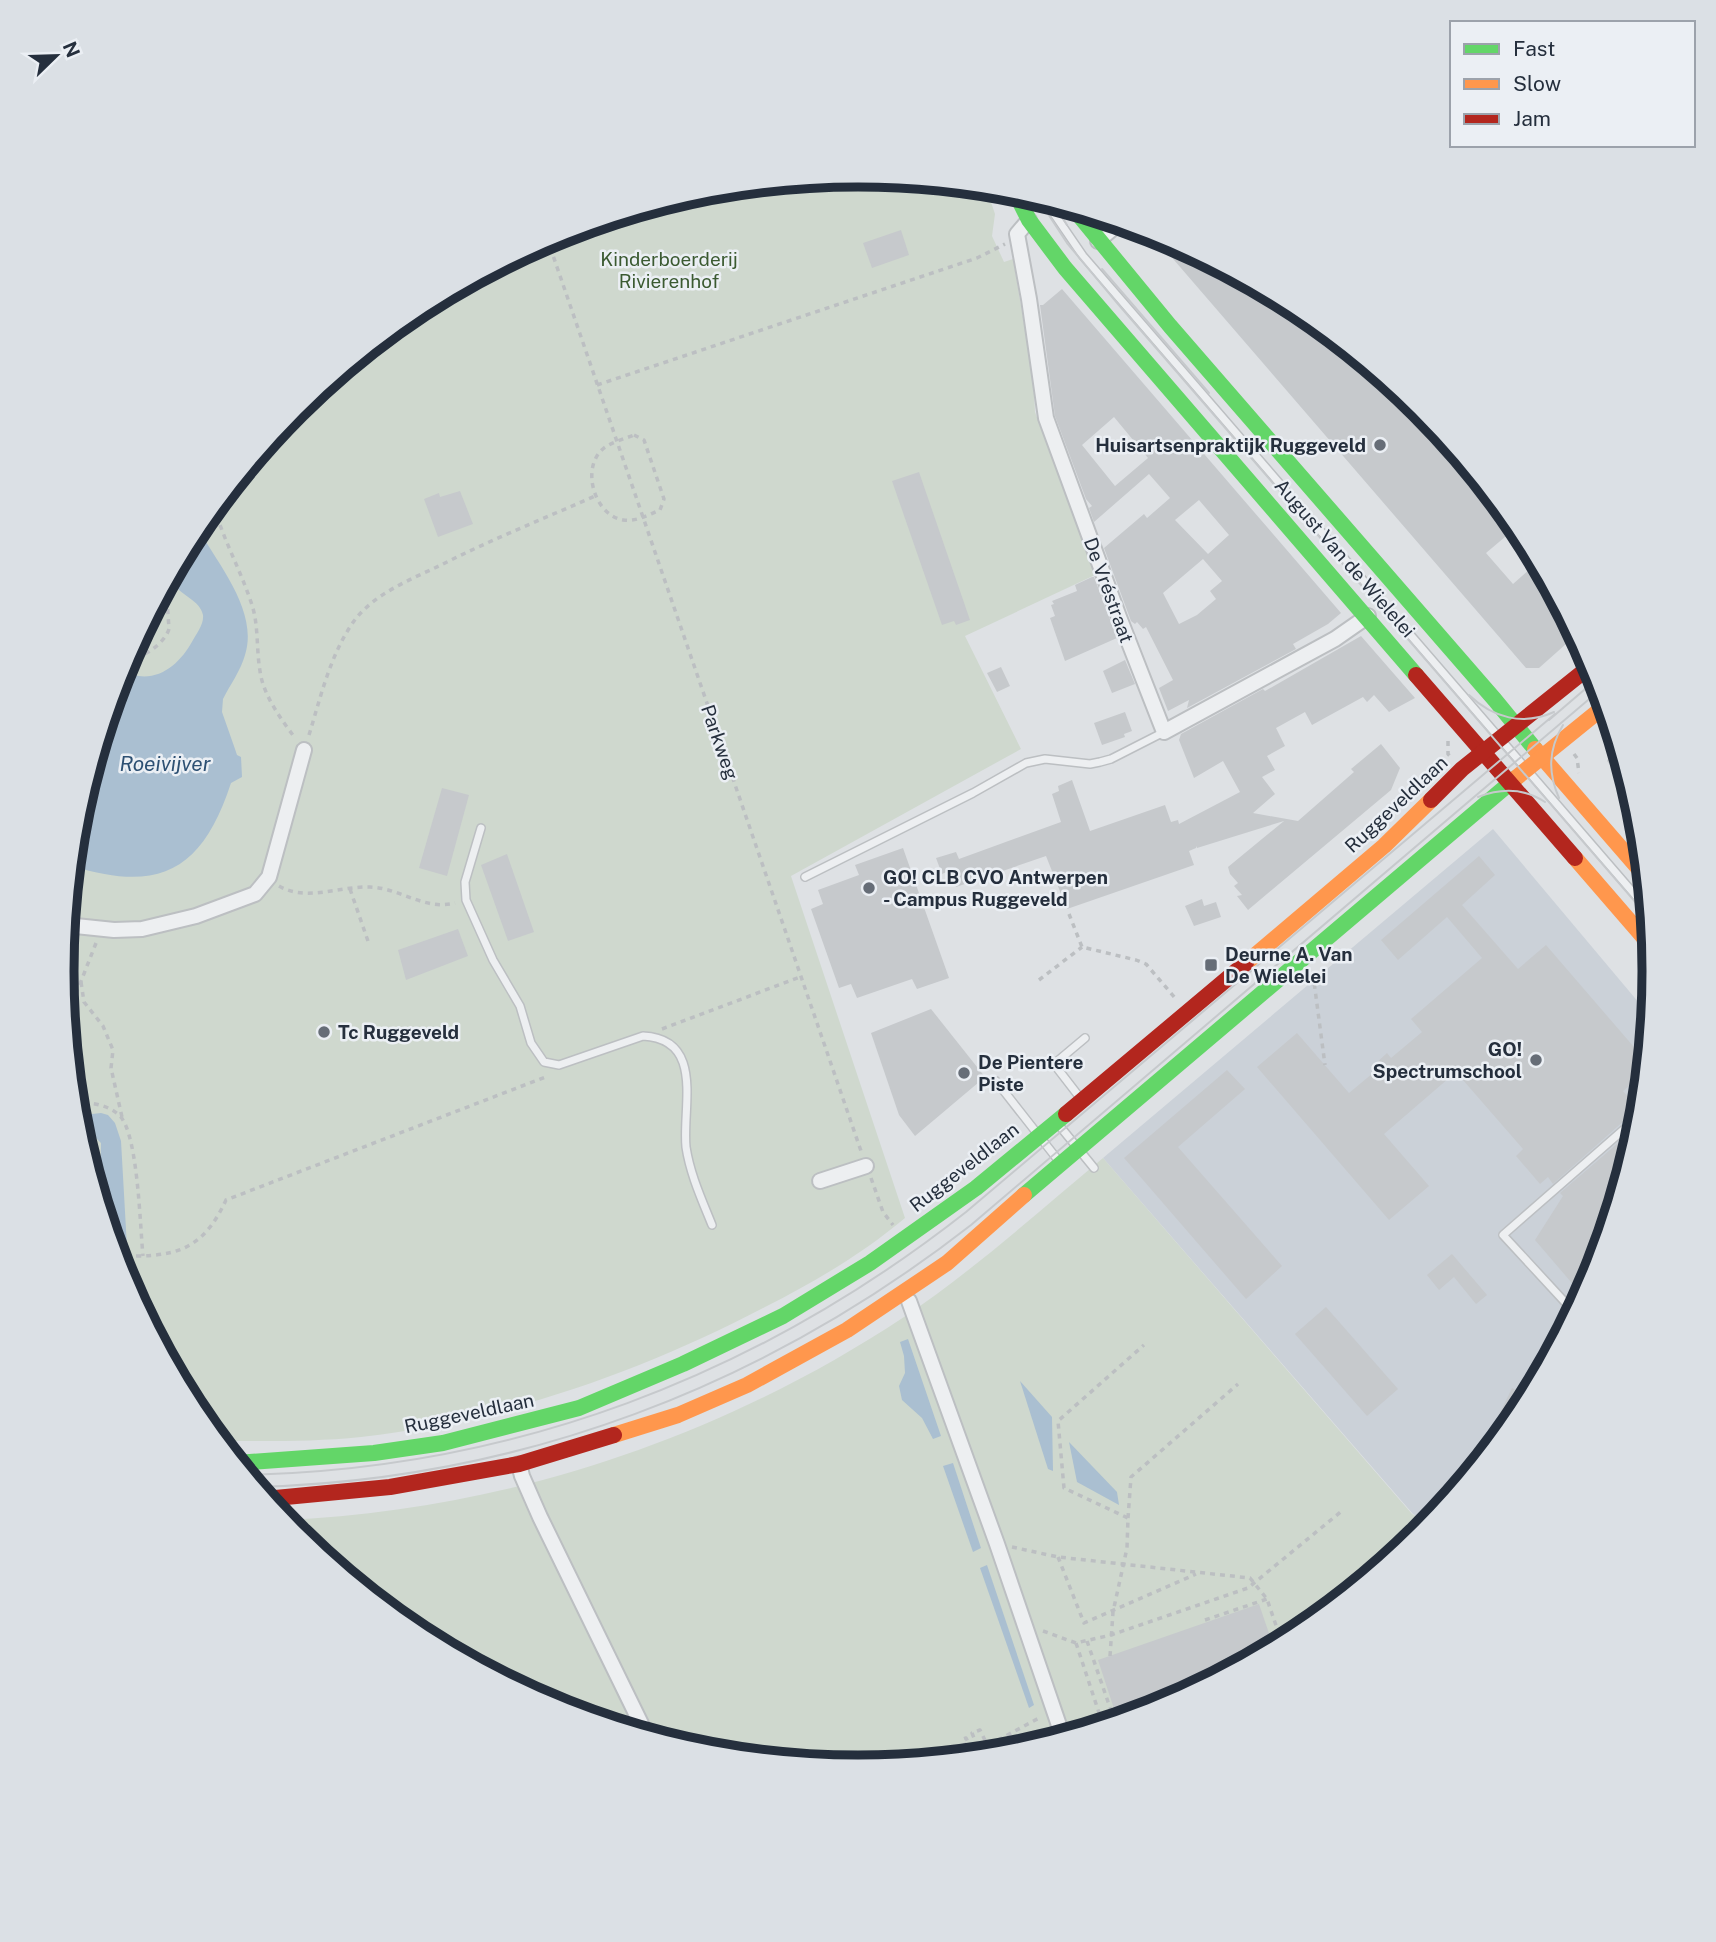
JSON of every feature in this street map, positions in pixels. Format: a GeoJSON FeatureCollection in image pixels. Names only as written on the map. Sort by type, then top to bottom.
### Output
{"type":"FeatureCollection","features":[{"type":"Feature","properties":{"kind":"street","name":"August Van de Wielelei"},"geometry":{"type":"LineString","coordinates":[[1021,204],[1029,220],[1074,279],[1641,935]]}},
{"type":"Feature","properties":{"kind":"street","name":"August Van de Wielelei"},"geometry":{"type":"LineString","coordinates":[[1082,219],[1635,865]]}},
{"type":"Feature","properties":{"kind":"street"},"geometry":{"type":"LineString","coordinates":[[1017,234],[1029,220]]}},
{"type":"Feature","properties":{"kind":"street"},"geometry":{"type":"LineString","coordinates":[[1098,241],[1112,229]]}},
{"type":"Feature","properties":{"kind":"street","name":"De Vréstraat"},"geometry":{"type":"LineString","coordinates":[[1017,234],[1046,418],[1164,732]]}},
{"type":"Feature","properties":{"kind":"street"},"geometry":{"type":"LineString","coordinates":[[1164,732],[1335,639],[1368,616]]}},
{"type":"Feature","properties":{"kind":"street","name":"Ruggeveldlaan"},"geometry":{"type":"LineString","coordinates":[[247,1462],[374,1453],[443,1443],[579,1408],[683,1364],[783,1316],[904,1240],[976,1188],[1180,1020],[1384,846],[1462,769],[1583,672]]}},
{"type":"Feature","properties":{"kind":"street"},"geometry":{"type":"LineString","coordinates":[[277,1498],[390,1487],[519,1464],[678,1415],[787,1365],[877,1312],[947,1263],[1061,1163],[1598,711]]}},
{"type":"Feature","properties":{"kind":"street"},"geometry":{"type":"LineString","coordinates":[[75,926],[142,929],[196,916],[255,894],[269,877],[304,750]]}},
{"type":"Feature","properties":{"kind":"street"},"geometry":{"type":"LineString","coordinates":[[820,1181],[866,1166]]}},
{"type":"Feature","properties":{"kind":"street"},"geometry":{"type":"LineString","coordinates":[[909,1301],[1060,1729]]}},
{"type":"Feature","properties":{"kind":"street"},"geometry":{"type":"LineString","coordinates":[[519,1464],[540,1517],[642,1725]]}},
{"type":"Feature","properties":{"kind":"lane","name":"August Van de Wielelei"},"geometry":{"type":"LineString","coordinates":[[1052,211],[1083,256],[1639,899]]}},
{"type":"Feature","properties":{"kind":"lane"},"geometry":{"type":"LineString","coordinates":[[805,877],[1026,763],[1045,759],[1090,764],[1100,762],[1164,732]]}},
{"type":"Feature","properties":{"kind":"lane"},"geometry":{"type":"LineString","coordinates":[[481,828],[465,882],[466,900],[493,960],[520,1006],[531,1043],[544,1062],[559,1065],[643,1037],[656,1037],[671,1043],[684,1065],[688,1101],[686,1146],[692,1172],[712,1225]]}},
{"type":"Feature","properties":{"kind":"lane"},"geometry":{"type":"LineString","coordinates":[[1081,1100],[1054,1064],[1085,1038]]}},
{"type":"Feature","properties":{"kind":"lane"},"geometry":{"type":"LineString","coordinates":[[996,1081],[1061,1163]]}},
{"type":"Feature","properties":{"kind":"lane"},"geometry":{"type":"LineString","coordinates":[[1056,1121],[1094,1168]]}},
{"type":"Feature","properties":{"kind":"lane"},"geometry":{"type":"LineString","coordinates":[[1568,1305],[1503,1235],[1626,1127]]}},
{"type":"Feature","properties":{"kind":"path"},"geometry":{"type":"LineString","coordinates":[[597,385],[977,258],[1000,248],[1017,234]]}},
{"type":"Feature","properties":{"kind":"path","name":"Parkweg"},"geometry":{"type":"LineString","coordinates":[[551,249],[866,1166],[883,1212],[904,1240]]}},
{"type":"Feature","properties":{"kind":"path"},"geometry":{"type":"LineString","coordinates":[[634,435],[644,440],[664,499],[660,510],[642,518],[624,520],[608,512],[595,496],[593,472],[595,459],[602,449],[634,435]]}},
{"type":"Feature","properties":{"kind":"path"},"geometry":{"type":"LineString","coordinates":[[304,750],[338,648],[355,620],[373,602],[394,588],[471,550],[595,496]]}},
{"type":"Feature","properties":{"kind":"path"},"geometry":{"type":"LineString","coordinates":[[217,519],[252,604],[257,627],[260,673],[270,700],[304,750]]}},
{"type":"Feature","properties":{"kind":"path"},"geometry":{"type":"LineString","coordinates":[[140,656],[162,642],[167,635],[167,600]]}},
{"type":"Feature","properties":{"kind":"path"},"geometry":{"type":"LineString","coordinates":[[1444,766],[1448,754]]}},
{"type":"Feature","properties":{"kind":"path"},"geometry":{"type":"LineString","coordinates":[[269,877],[285,890],[296,893],[378,888],[426,903],[444,905],[466,900]]}},
{"type":"Feature","properties":{"kind":"path"},"geometry":{"type":"LineString","coordinates":[[350,889],[369,944]]}},
{"type":"Feature","properties":{"kind":"path"},"geometry":{"type":"LineString","coordinates":[[1069,914],[1082,947]]}},
{"type":"Feature","properties":{"kind":"path"},"geometry":{"type":"LineString","coordinates":[[74,994],[96,942],[97,929]]}},
{"type":"Feature","properties":{"kind":"path"},"geometry":{"type":"LineString","coordinates":[[1039,980],[1082,947]]}},
{"type":"Feature","properties":{"kind":"path"},"geometry":{"type":"LineString","coordinates":[[1082,947],[1146,964],[1177,1000],[1169,1007]]}},
{"type":"Feature","properties":{"kind":"path"},"geometry":{"type":"LineString","coordinates":[[1312,969],[1325,1065]]}},
{"type":"Feature","properties":{"kind":"path"},"geometry":{"type":"LineString","coordinates":[[656,1037],[663,1027],[800,977]]}},
{"type":"Feature","properties":{"kind":"path"},"geometry":{"type":"LineString","coordinates":[[81,982],[84,1002],[103,1026],[113,1050],[111,1068],[135,1164],[143,1256]]}},
{"type":"Feature","properties":{"kind":"path"},"geometry":{"type":"LineString","coordinates":[[128,1257],[181,1251],[201,1240],[226,1200],[550,1076],[559,1065]]}},
{"type":"Feature","properties":{"kind":"path"},"geometry":{"type":"LineString","coordinates":[[85,1103],[108,1108],[124,1122]]}},
{"type":"Feature","properties":{"kind":"path"},"geometry":{"type":"LineString","coordinates":[[1128,1518],[1064,1488],[1058,1421],[1144,1345]]}},
{"type":"Feature","properties":{"kind":"path"},"geometry":{"type":"LineString","coordinates":[[1110,1656],[1114,1612],[1124,1564],[1131,1477],[1238,1384]]}},
{"type":"Feature","properties":{"kind":"path"},"geometry":{"type":"LineString","coordinates":[[1024,1623],[1076,1643],[1248,1588],[1343,1510]]}},
{"type":"Feature","properties":{"kind":"path"},"geometry":{"type":"LineString","coordinates":[[997,1544],[1058,1556],[1250,1578],[1267,1599],[1278,1633]]}},
{"type":"Feature","properties":{"kind":"path"},"geometry":{"type":"LineString","coordinates":[[1058,1556],[1084,1623],[1198,1573]]}},
{"type":"Feature","properties":{"kind":"path"},"geometry":{"type":"LineString","coordinates":[[1205,1620],[1267,1599]]}},
{"type":"Feature","properties":{"kind":"path"},"geometry":{"type":"LineString","coordinates":[[1087,1640],[1112,1713]]}},
{"type":"Feature","properties":{"kind":"path"},"geometry":{"type":"LineString","coordinates":[[1076,1643],[1100,1717]]}},
{"type":"Feature","properties":{"kind":"path"},"geometry":{"type":"LineString","coordinates":[[992,1743],[1054,1711]]}},
{"type":"Feature","properties":{"kind":"path"},"geometry":{"type":"LineString","coordinates":[[977,1746],[972,1733],[980,1730],[988,1744]]}},
{"type":"Feature","properties":{"kind":"path"},"geometry":{"type":"LineString","coordinates":[[966,1748],[963,1740],[966,1738],[971,1747]]}},
{"type":"Feature","properties":{"kind":"shaded area"},"geometry":{"type":"Polygon","coordinates":[[[1493,829],[1641,1006],[1636,1073],[1630,1108],[1624,1119],[1627,1124],[1616,1174],[1583,1271],[1562,1318],[1510,1407],[1480,1449],[1420,1518],[1413,1514],[1103,1158],[1493,829]]]}},
{"type":"Feature","properties":{"kind":"green space","name":"Kinderboerderij Rivierenhof"},"geometry":{"type":"Polygon","coordinates":[[[807,188],[909,188],[990,198],[995,214],[992,236],[1004,262],[1013,259],[1033,376],[1035,412],[1095,575],[965,636],[1021,749],[791,876],[905,1218],[838,1266],[803,1287],[719,1330],[621,1372],[518,1406],[466,1419],[361,1437],[230,1441],[179,1363],[154,1318],[115,1223],[100,1174],[80,1073],[75,1022],[75,920],[89,818],[100,768],[133,671],[154,624],[179,579],[236,493],[303,416],[380,349],[422,319],[511,267],[606,228],[655,213],[756,193],[807,188]]]}},
{"type":"Feature","properties":{"kind":"green space"},"geometry":{"type":"Polygon","coordinates":[[[1103,1158],[1412,1514],[1420,1518],[1375,1561],[1294,1623],[1205,1675],[1158,1696],[1061,1729],[1011,1740],[960,1749],[858,1756],[756,1749],[705,1740],[655,1729],[558,1696],[511,1675],[422,1623],[341,1561],[297,1519],[365,1514],[447,1502],[528,1484],[607,1461],[685,1432],[760,1399],[834,1360],[904,1317],[981,1260],[1103,1158]]]}},
{"type":"Feature","properties":{"kind":"water","name":"Roeivijver"},"geometry":{"type":"Polygon","coordinates":[[[204,538],[234,588],[246,622],[248,638],[245,655],[223,699],[222,712],[237,755],[241,757],[242,777],[231,783],[206,837],[191,855],[174,868],[153,875],[130,877],[80,868],[100,768],[132,675],[153,675],[172,666],[187,650],[201,625],[201,610],[175,586],[188,570],[187,566],[204,538]]]}},
{"type":"Feature","properties":{"kind":"water"},"geometry":{"type":"Polygon","coordinates":[[[87,1115],[108,1115],[115,1123],[121,1141],[127,1254],[100,1176],[101,1143],[92,1138],[87,1115]]]}},
{"type":"Feature","properties":{"kind":"water"},"geometry":{"type":"Polygon","coordinates":[[[908,1339],[941,1436],[933,1439],[922,1418],[902,1400],[899,1386],[905,1373],[900,1342],[908,1339]]]}},
{"type":"Feature","properties":{"kind":"water"},"geometry":{"type":"Polygon","coordinates":[[[1020,1381],[1052,1417],[1053,1471],[1048,1469],[1020,1381]]]}},
{"type":"Feature","properties":{"kind":"water"},"geometry":{"type":"Polygon","coordinates":[[[1069,1442],[1117,1492],[1119,1505],[1077,1482],[1069,1442]]]}},
{"type":"Feature","properties":{"kind":"water"},"geometry":{"type":"Polygon","coordinates":[[[953,1463],[981,1548],[973,1552],[943,1466],[953,1463]]]}},
{"type":"Feature","properties":{"kind":"water"},"geometry":{"type":"Polygon","coordinates":[[[987,1565],[1034,1705],[1029,1708],[980,1568],[987,1565]]]}},
{"type":"Feature","properties":{"kind":"building"},"geometry":{"type":"Polygon","coordinates":[[[901,230],[909,255],[872,268],[863,243],[901,230]]]}},
{"type":"Feature","properties":{"kind":"building"},"geometry":{"type":"Polygon","coordinates":[[[1164,249],[1250,292],[1336,349],[1413,416],[1448,454],[1509,534],[1486,553],[1513,584],[1531,569],[1570,641],[1539,668],[1526,668],[1164,249]]]}},
{"type":"Feature","properties":{"kind":"building"},"geometry":{"type":"Polygon","coordinates":[[[1062,289],[1341,613],[1328,624],[1293,644],[1296,649],[1187,708],[1189,700],[1168,711],[1159,688],[1173,680],[1146,627],[1143,629],[1137,622],[1135,624],[1131,621],[1104,548],[1144,514],[1147,518],[1170,498],[1149,474],[1094,522],[1089,508],[1092,506],[1086,499],[1055,416],[1040,305],[1062,289]],[[1114,417],[1082,445],[1115,486],[1148,458],[1114,417]],[[1199,500],[1175,520],[1208,554],[1229,535],[1199,500]],[[1203,559],[1163,593],[1179,624],[1197,615],[1216,599],[1210,591],[1222,581],[1203,559]]]}},
{"type":"Feature","properties":{"kind":"building"},"geometry":{"type":"Polygon","coordinates":[[[919,472],[970,620],[956,625],[954,621],[942,625],[892,481],[919,472]]]}},
{"type":"Feature","properties":{"kind":"building"},"geometry":{"type":"Polygon","coordinates":[[[460,491],[473,524],[438,537],[424,499],[439,493],[440,497],[460,491]]]}},
{"type":"Feature","properties":{"kind":"building"},"geometry":{"type":"Polygon","coordinates":[[[1092,577],[1117,638],[1065,661],[1050,618],[1055,616],[1052,601],[1077,591],[1075,585],[1092,577]]]}},
{"type":"Feature","properties":{"kind":"building"},"geometry":{"type":"Polygon","coordinates":[[[1361,636],[1415,698],[1389,712],[1374,695],[1367,702],[1363,697],[1312,725],[1305,712],[1276,728],[1285,746],[1267,756],[1275,770],[1262,777],[1275,794],[1253,813],[1298,821],[1354,772],[1351,769],[1381,744],[1400,768],[1391,790],[1248,910],[1237,896],[1242,895],[1234,886],[1238,883],[1228,867],[1284,821],[1197,848],[1196,846],[1189,851],[1194,865],[1067,909],[1046,856],[956,887],[949,871],[942,874],[936,858],[956,852],[959,859],[1061,822],[1052,794],[1059,791],[1058,786],[1072,780],[1090,831],[1165,805],[1171,822],[1178,820],[1179,824],[1240,792],[1223,761],[1194,778],[1179,740],[1181,734],[1263,689],[1265,691],[1361,636]]]}},
{"type":"Feature","properties":{"kind":"building"},"geometry":{"type":"Polygon","coordinates":[[[1125,660],[1135,684],[1112,693],[1103,671],[1125,660]]]}},
{"type":"Feature","properties":{"kind":"building"},"geometry":{"type":"Polygon","coordinates":[[[1001,667],[1010,686],[997,692],[987,673],[1001,667]]]}},
{"type":"Feature","properties":{"kind":"building"},"geometry":{"type":"Polygon","coordinates":[[[1125,712],[1132,731],[1124,734],[1125,737],[1102,745],[1094,723],[1125,712]]]}},
{"type":"Feature","properties":{"kind":"building"},"geometry":{"type":"Polygon","coordinates":[[[1611,752],[1617,773],[1607,761],[1611,752]]]}},
{"type":"Feature","properties":{"kind":"building"},"geometry":{"type":"Polygon","coordinates":[[[442,788],[469,795],[447,876],[419,868],[442,788]]]}},
{"type":"Feature","properties":{"kind":"building"},"geometry":{"type":"Polygon","coordinates":[[[903,848],[949,978],[917,989],[912,979],[857,998],[851,984],[839,988],[811,909],[823,904],[818,890],[859,875],[855,865],[903,848]]]}},
{"type":"Feature","properties":{"kind":"building"},"geometry":{"type":"Polygon","coordinates":[[[507,854],[534,932],[508,941],[481,865],[507,854]]]}},
{"type":"Feature","properties":{"kind":"building"},"geometry":{"type":"Polygon","coordinates":[[[1479,856],[1495,875],[1462,905],[1518,969],[1546,945],[1638,1052],[1634,1082],[1623,1091],[1631,1101],[1628,1118],[1553,1184],[1548,1177],[1540,1184],[1516,1156],[1523,1149],[1456,1072],[1384,1134],[1429,1186],[1389,1220],[1257,1067],[1297,1033],[1349,1093],[1379,1068],[1375,1064],[1387,1053],[1391,1058],[1422,1032],[1411,1019],[1482,958],[1447,917],[1398,960],[1381,940],[1479,856]]]}},
{"type":"Feature","properties":{"kind":"building"},"geometry":{"type":"Polygon","coordinates":[[[1202,899],[1204,906],[1216,902],[1221,917],[1194,926],[1185,906],[1202,899]]]}},
{"type":"Feature","properties":{"kind":"building"},"geometry":{"type":"Polygon","coordinates":[[[458,929],[468,956],[406,980],[398,950],[458,929]]]}},
{"type":"Feature","properties":{"kind":"building","name":"De Pientere Piste"},"geometry":{"type":"Polygon","coordinates":[[[931,1009],[985,1077],[915,1136],[899,1115],[871,1033],[931,1009]]]}},
{"type":"Feature","properties":{"kind":"building"},"geometry":{"type":"Polygon","coordinates":[[[1227,1070],[1245,1089],[1178,1147],[1282,1266],[1246,1299],[1124,1158],[1227,1070]]]}},
{"type":"Feature","properties":{"kind":"building"},"geometry":{"type":"Polygon","coordinates":[[[1624,1138],[1601,1223],[1576,1287],[1535,1240],[1563,1196],[1560,1193],[1624,1138]]]}},
{"type":"Feature","properties":{"kind":"building"},"geometry":{"type":"Polygon","coordinates":[[[1452,1254],[1487,1295],[1476,1304],[1454,1277],[1439,1290],[1427,1275],[1452,1254]]]}},
{"type":"Feature","properties":{"kind":"building"},"geometry":{"type":"Polygon","coordinates":[[[1326,1307],[1398,1389],[1367,1416],[1295,1334],[1326,1307]]]}},
{"type":"Feature","properties":{"kind":"building"},"geometry":{"type":"Polygon","coordinates":[[[1512,1388],[1519,1392],[1510,1407],[1487,1439],[1512,1388]]]}},
{"type":"Feature","properties":{"kind":"building"},"geometry":{"type":"Polygon","coordinates":[[[1259,1604],[1270,1637],[1205,1675],[1115,1712],[1098,1660],[1259,1604]]]}},
{"type":"Feature","properties":{"kind":"tram line"},"geometry":{"type":"LineString","coordinates":[[1045,210],[1067,243],[1118,304],[1640,907]]}},
{"type":"Feature","properties":{"kind":"tram line"},"geometry":{"type":"LineString","coordinates":[[1059,213],[1067,225]]}},
{"type":"Feature","properties":{"kind":"tram line"},"geometry":{"type":"LineString","coordinates":[[1102,269],[1209,393]]}},
{"type":"Feature","properties":{"kind":"tram line"},"geometry":{"type":"LineString","coordinates":[[1549,720],[1589,686]]}},
{"type":"Feature","properties":{"kind":"tram line"},"geometry":{"type":"LineString","coordinates":[[1469,695],[1488,709],[1509,717],[1531,718],[1554,712]]}},
{"type":"Feature","properties":{"kind":"tram line"},"geometry":{"type":"LineString","coordinates":[[267,1486],[354,1480],[450,1466],[543,1444],[634,1414],[723,1377],[809,1333],[891,1282],[971,1225],[1592,696]]}},
{"type":"Feature","properties":{"kind":"tram line"},"geometry":{"type":"LineString","coordinates":[[257,1474],[345,1469],[442,1455],[536,1433],[627,1403],[716,1366],[802,1322],[886,1270],[966,1212],[1555,714]]}},
{"type":"Feature","properties":{"kind":"tram line"},"geometry":{"type":"LineString","coordinates":[[1559,798],[1551,762],[1554,743],[1563,725]]}},
{"type":"Feature","properties":{"kind":"tram line"},"geometry":{"type":"LineString","coordinates":[[1478,797],[1512,791],[1529,794],[1545,802]]}},
{"type":"Feature","properties":{"kind":"traffic: fast"},"geometry":{"type":"LineString","coordinates":[[1021,204],[1029,220],[1065,268],[1416,675]]}},
{"type":"Feature","properties":{"kind":"traffic: fast"},"geometry":{"type":"LineString","coordinates":[[1083,220],[1170,326],[1535,749]]}},
{"type":"Feature","properties":{"kind":"traffic: fast"},"geometry":{"type":"LineString","coordinates":[[1024,1195],[1516,778]]}},
{"type":"Feature","properties":{"kind":"traffic: fast"},"geometry":{"type":"LineString","coordinates":[[247,1462],[374,1453],[443,1443],[579,1408],[683,1364],[783,1316],[870,1263],[976,1188],[1066,1114]]}},
{"type":"Feature","properties":{"kind":"traffic: slow"},"geometry":{"type":"LineString","coordinates":[[1516,778],[1598,711]]}},
{"type":"Feature","properties":{"kind":"traffic: slow"},"geometry":{"type":"LineString","coordinates":[[1535,749],[1635,865]]}},
{"type":"Feature","properties":{"kind":"traffic: slow"},"geometry":{"type":"LineString","coordinates":[[1246,963],[1384,846],[1431,800]]}},
{"type":"Feature","properties":{"kind":"traffic: slow"},"geometry":{"type":"LineString","coordinates":[[1575,858],[1641,935]]}},
{"type":"Feature","properties":{"kind":"traffic: slow"},"geometry":{"type":"LineString","coordinates":[[614,1435],[678,1415],[747,1385],[847,1330],[947,1263],[1024,1195]]}},
{"type":"Feature","properties":{"kind":"traffic: jam"},"geometry":{"type":"LineString","coordinates":[[1431,800],[1462,769],[1583,672]]}},
{"type":"Feature","properties":{"kind":"traffic: jam"},"geometry":{"type":"LineString","coordinates":[[1416,675],[1575,858]]}},
{"type":"Feature","properties":{"kind":"traffic: jam"},"geometry":{"type":"LineString","coordinates":[[1066,1114],[1246,963]]}},
{"type":"Feature","properties":{"kind":"traffic: jam"},"geometry":{"type":"LineString","coordinates":[[277,1498],[390,1487],[519,1464],[614,1435]]}},
{"type":"Feature","properties":{"kind":"place","name":"Huisartsenpraktijk Ruggeveld"},"geometry":{"type":"Point","coordinates":[1380,445]}},
{"type":"Feature","properties":{"kind":"place","name":"GO! CLB CVO Antwerpen - Campus Ruggeveld"},"geometry":{"type":"Point","coordinates":[869,888]}},
{"type":"Feature","properties":{"kind":"place","name":"Deurne A. Van De Wielelei"},"geometry":{"type":"Point","coordinates":[1211,965]}},
{"type":"Feature","properties":{"kind":"place","name":"Tc Ruggeveld"},"geometry":{"type":"Point","coordinates":[324,1032]}},
{"type":"Feature","properties":{"kind":"place","name":"GO! Spectrumschool"},"geometry":{"type":"Point","coordinates":[1536,1060]}},
{"type":"Feature","properties":{"kind":"place","name":"De Pientere Piste"},"geometry":{"type":"Point","coordinates":[964,1073]}}]}
